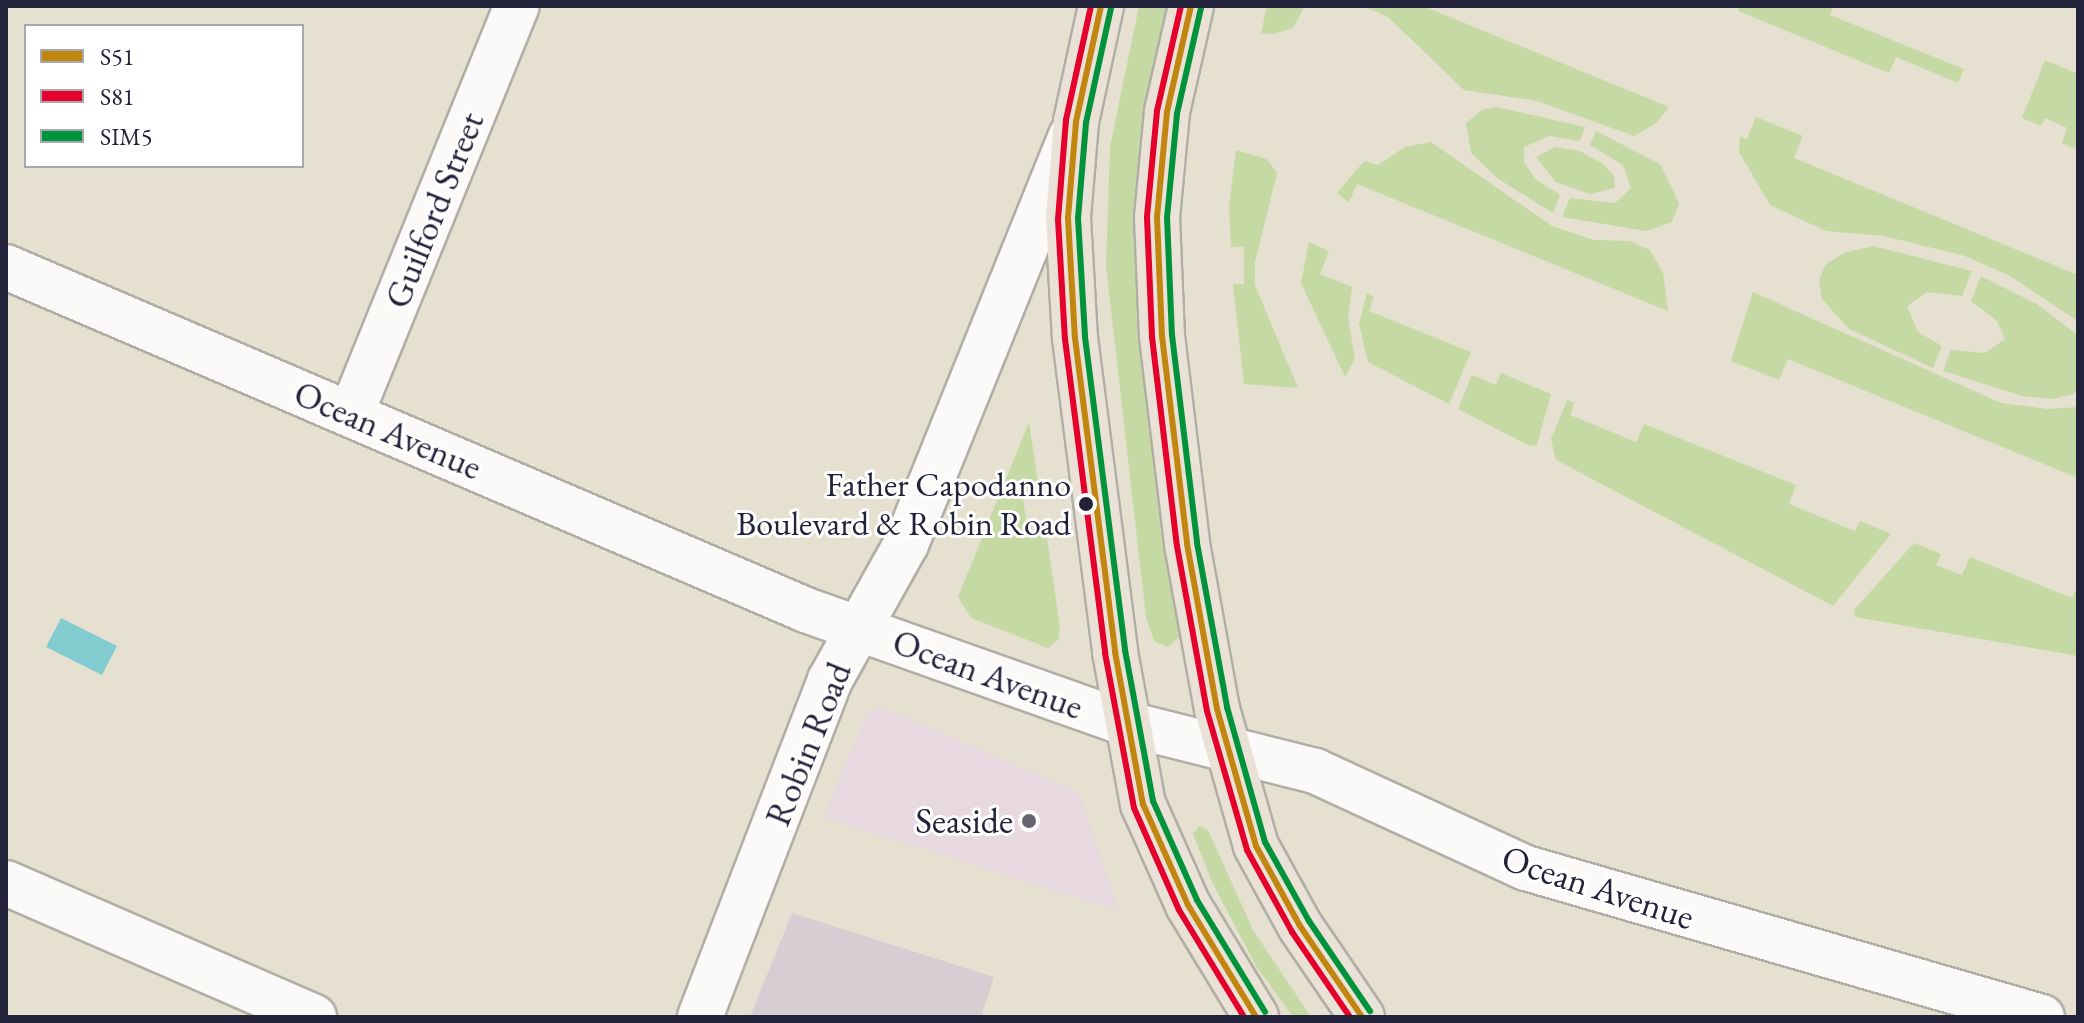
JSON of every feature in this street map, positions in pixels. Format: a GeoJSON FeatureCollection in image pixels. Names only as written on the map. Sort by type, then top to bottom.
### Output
{"type":"FeatureCollection","features":[{"type":"Feature","properties":{"kind":"main road"},"geometry":{"type":"LineString","coordinates":[[1101,6],[1076,122],[1068,218],[1075,338],[1128,724],[1143,804],[1164,855],[1188,905],[1256,1017]]}},
{"type":"Feature","properties":{"kind":"main road"},"geometry":{"type":"LineString","coordinates":[[1191,6],[1159,163],[1159,278],[1176,475],[1217,709],[1256,846],[1300,926],[1362,1017]]}},
{"type":"Feature","properties":{"kind":"street","name":"Guilford Street"},"geometry":{"type":"LineString","coordinates":[[351,414],[517,6]]}},
{"type":"Feature","properties":{"kind":"street","name":"Robin Road"},"geometry":{"type":"LineString","coordinates":[[700,1017],[830,680],[906,544],[1076,122]]}},
{"type":"Feature","properties":{"kind":"street","name":"Ocean Avenue"},"geometry":{"type":"LineString","coordinates":[[6,267],[791,604],[1128,724],[1315,771],[1371,793],[1526,868],[2042,1017]]}},
{"type":"Feature","properties":{"kind":"street"},"geometry":{"type":"LineString","coordinates":[[6,883],[314,1017]]}},
{"type":"Feature","properties":{"kind":"shaded area"},"geometry":{"type":"Polygon","coordinates":[[[880,706],[1079,793],[1119,911],[823,817],[867,713],[880,706]]]}},
{"type":"Feature","properties":{"kind":"shaded area"},"geometry":{"type":"Polygon","coordinates":[[[792,913],[994,977],[981,1017],[750,1017],[792,913]]]}},
{"type":"Feature","properties":{"kind":"green space"},"geometry":{"type":"Polygon","coordinates":[[[1139,6],[1174,6],[1185,632],[1168,647],[1154,641],[1146,617],[1106,266],[1110,147],[1139,6]]]}},
{"type":"Feature","properties":{"kind":"green space"},"geometry":{"type":"Polygon","coordinates":[[[1267,6],[1305,6],[1293,28],[1274,34],[1261,33],[1267,6]]]}},
{"type":"Feature","properties":{"kind":"green space"},"geometry":{"type":"Polygon","coordinates":[[[1363,6],[1423,6],[1669,107],[1656,123],[1634,136],[1537,101],[1464,90],[1388,17],[1363,6]]]}},
{"type":"Feature","properties":{"kind":"green space"},"geometry":{"type":"Polygon","coordinates":[[[1740,6],[1833,6],[1830,15],[1964,69],[1958,83],[1896,57],[1889,73],[1738,11],[1740,6]]]}},
{"type":"Feature","properties":{"kind":"green space"},"geometry":{"type":"Polygon","coordinates":[[[2045,60],[2078,74],[2078,150],[2062,143],[2067,128],[2045,118],[2041,126],[2022,118],[2045,60]]]}},
{"type":"Feature","properties":{"kind":"green space"},"geometry":{"type":"Polygon","coordinates":[[[1497,107],[1585,127],[1580,141],[1549,136],[1524,147],[1524,162],[1535,179],[1560,195],[1553,213],[1497,178],[1471,153],[1466,123],[1483,109],[1497,107]]]}},
{"type":"Feature","properties":{"kind":"green space"},"geometry":{"type":"Polygon","coordinates":[[[1756,117],[1803,136],[1794,158],[2078,275],[2078,321],[2008,275],[1965,256],[1884,236],[1826,231],[1770,205],[1739,152],[1740,136],[1747,139],[1756,117]]]}},
{"type":"Feature","properties":{"kind":"green space"},"geometry":{"type":"Polygon","coordinates":[[[1596,131],[1660,164],[1679,203],[1672,222],[1646,231],[1562,217],[1570,198],[1615,203],[1631,188],[1623,165],[1590,145],[1596,131]]]}},
{"type":"Feature","properties":{"kind":"green space"},"geometry":{"type":"Polygon","coordinates":[[[1431,142],[1552,226],[1594,240],[1630,241],[1650,250],[1663,273],[1668,311],[1357,184],[1349,202],[1337,193],[1364,161],[1378,165],[1405,147],[1431,142]]]}},
{"type":"Feature","properties":{"kind":"green space"},"geometry":{"type":"Polygon","coordinates":[[[1555,147],[1580,151],[1603,164],[1614,176],[1615,188],[1590,194],[1556,182],[1536,157],[1555,147]]]}},
{"type":"Feature","properties":{"kind":"green space"},"geometry":{"type":"Polygon","coordinates":[[[1236,150],[1267,159],[1277,173],[1255,262],[1255,285],[1298,388],[1244,384],[1233,284],[1244,284],[1244,247],[1231,247],[1229,207],[1236,150]]]}},
{"type":"Feature","properties":{"kind":"green space"},"geometry":{"type":"Polygon","coordinates":[[[1309,242],[1329,251],[1320,274],[1352,287],[1348,317],[1355,359],[1345,377],[1301,283],[1309,242]]]}},
{"type":"Feature","properties":{"kind":"green space"},"geometry":{"type":"Polygon","coordinates":[[[1873,246],[1972,271],[1962,296],[1927,292],[1907,306],[1918,332],[1942,346],[1933,368],[1849,329],[1822,299],[1819,281],[1825,265],[1844,253],[1873,246]]]}},
{"type":"Feature","properties":{"kind":"green space"},"geometry":{"type":"Polygon","coordinates":[[[1981,276],[2037,304],[2076,334],[2078,390],[2053,399],[2022,396],[1943,371],[1951,350],[1985,353],[2005,339],[1997,321],[1971,301],[1981,276]]]}},
{"type":"Feature","properties":{"kind":"green space"},"geometry":{"type":"Polygon","coordinates":[[[1753,292],[2001,403],[2048,409],[2078,407],[2078,478],[1788,359],[1779,380],[1731,361],[1753,292]]]}},
{"type":"Feature","properties":{"kind":"green space"},"geometry":{"type":"Polygon","coordinates":[[[1367,293],[1374,297],[1369,311],[1471,352],[1449,404],[1368,362],[1359,324],[1367,293]]]}},
{"type":"Feature","properties":{"kind":"green space"},"geometry":{"type":"Polygon","coordinates":[[[1501,373],[1551,394],[1537,445],[1530,446],[1458,409],[1472,375],[1496,385],[1501,373]]]}},
{"type":"Feature","properties":{"kind":"green space"},"geometry":{"type":"Polygon","coordinates":[[[1567,400],[1574,403],[1570,415],[1636,442],[1644,424],[1796,485],[1789,504],[1855,531],[1860,521],[1891,534],[1833,606],[1556,460],[1551,439],[1567,400]]]}},
{"type":"Feature","properties":{"kind":"green space"},"geometry":{"type":"Polygon","coordinates":[[[1029,422],[1039,489],[1022,492],[1028,533],[1046,531],[1060,628],[1058,640],[1048,648],[971,618],[958,597],[1029,422]]]}},
{"type":"Feature","properties":{"kind":"green space"},"geometry":{"type":"Polygon","coordinates":[[[1914,543],[1941,554],[1936,565],[1962,575],[1970,557],[2072,598],[2078,586],[2078,656],[1855,617],[1854,610],[1914,543]]]}},
{"type":"Feature","properties":{"kind":"green space"},"geometry":{"type":"Polygon","coordinates":[[[1199,826],[1208,830],[1253,930],[1311,1017],[1293,1017],[1256,966],[1213,884],[1193,834],[1199,826]]]}},
{"type":"Feature","properties":{"kind":"water"},"geometry":{"type":"Polygon","coordinates":[[[61,618],[117,646],[102,675],[46,647],[61,618]]]}},
{"type":"Feature","properties":{"kind":"transit line","name":"S81"},"geometry":{"type":"LineString","coordinates":[[1091,6],[1066,120],[1058,219],[1065,339],[1105,653],[1134,808],[1179,910],[1244,1017]]}},
{"type":"Feature","properties":{"kind":"transit line","name":"S51"},"geometry":{"type":"LineString","coordinates":[[1101,6],[1076,122],[1068,218],[1075,338],[1115,652],[1143,804],[1188,905],[1256,1017]]}},
{"type":"Feature","properties":{"kind":"transit line","name":"S81"},"geometry":{"type":"LineString","coordinates":[[1181,6],[1157,111],[1147,217],[1152,337],[1177,546],[1207,711],[1247,850],[1292,932],[1350,1017]]}},
{"type":"Feature","properties":{"kind":"transit line","name":"S51"},"geometry":{"type":"LineString","coordinates":[[1191,6],[1167,112],[1157,217],[1162,336],[1187,544],[1217,709],[1256,846],[1300,926],[1362,1017]]}},
{"type":"Feature","properties":{"kind":"transit line","name":"SIM5"},"geometry":{"type":"LineString","coordinates":[[1111,8],[1086,123],[1078,218],[1085,337],[1125,650],[1153,801],[1197,900],[1265,1012]]}},
{"type":"Feature","properties":{"kind":"transit line","name":"SIM5"},"geometry":{"type":"LineString","coordinates":[[1201,8],[1177,114],[1167,217],[1172,335],[1197,543],[1227,707],[1265,842],[1309,921],[1370,1011]]}},
{"type":"Feature","properties":{"kind":"place","name":"Father Capodanno Boulevard & Robin Road"},"geometry":{"type":"Point","coordinates":[1086,504]}},
{"type":"Feature","properties":{"kind":"place","name":"Seaside"},"geometry":{"type":"Point","coordinates":[1029,821]}}]}
